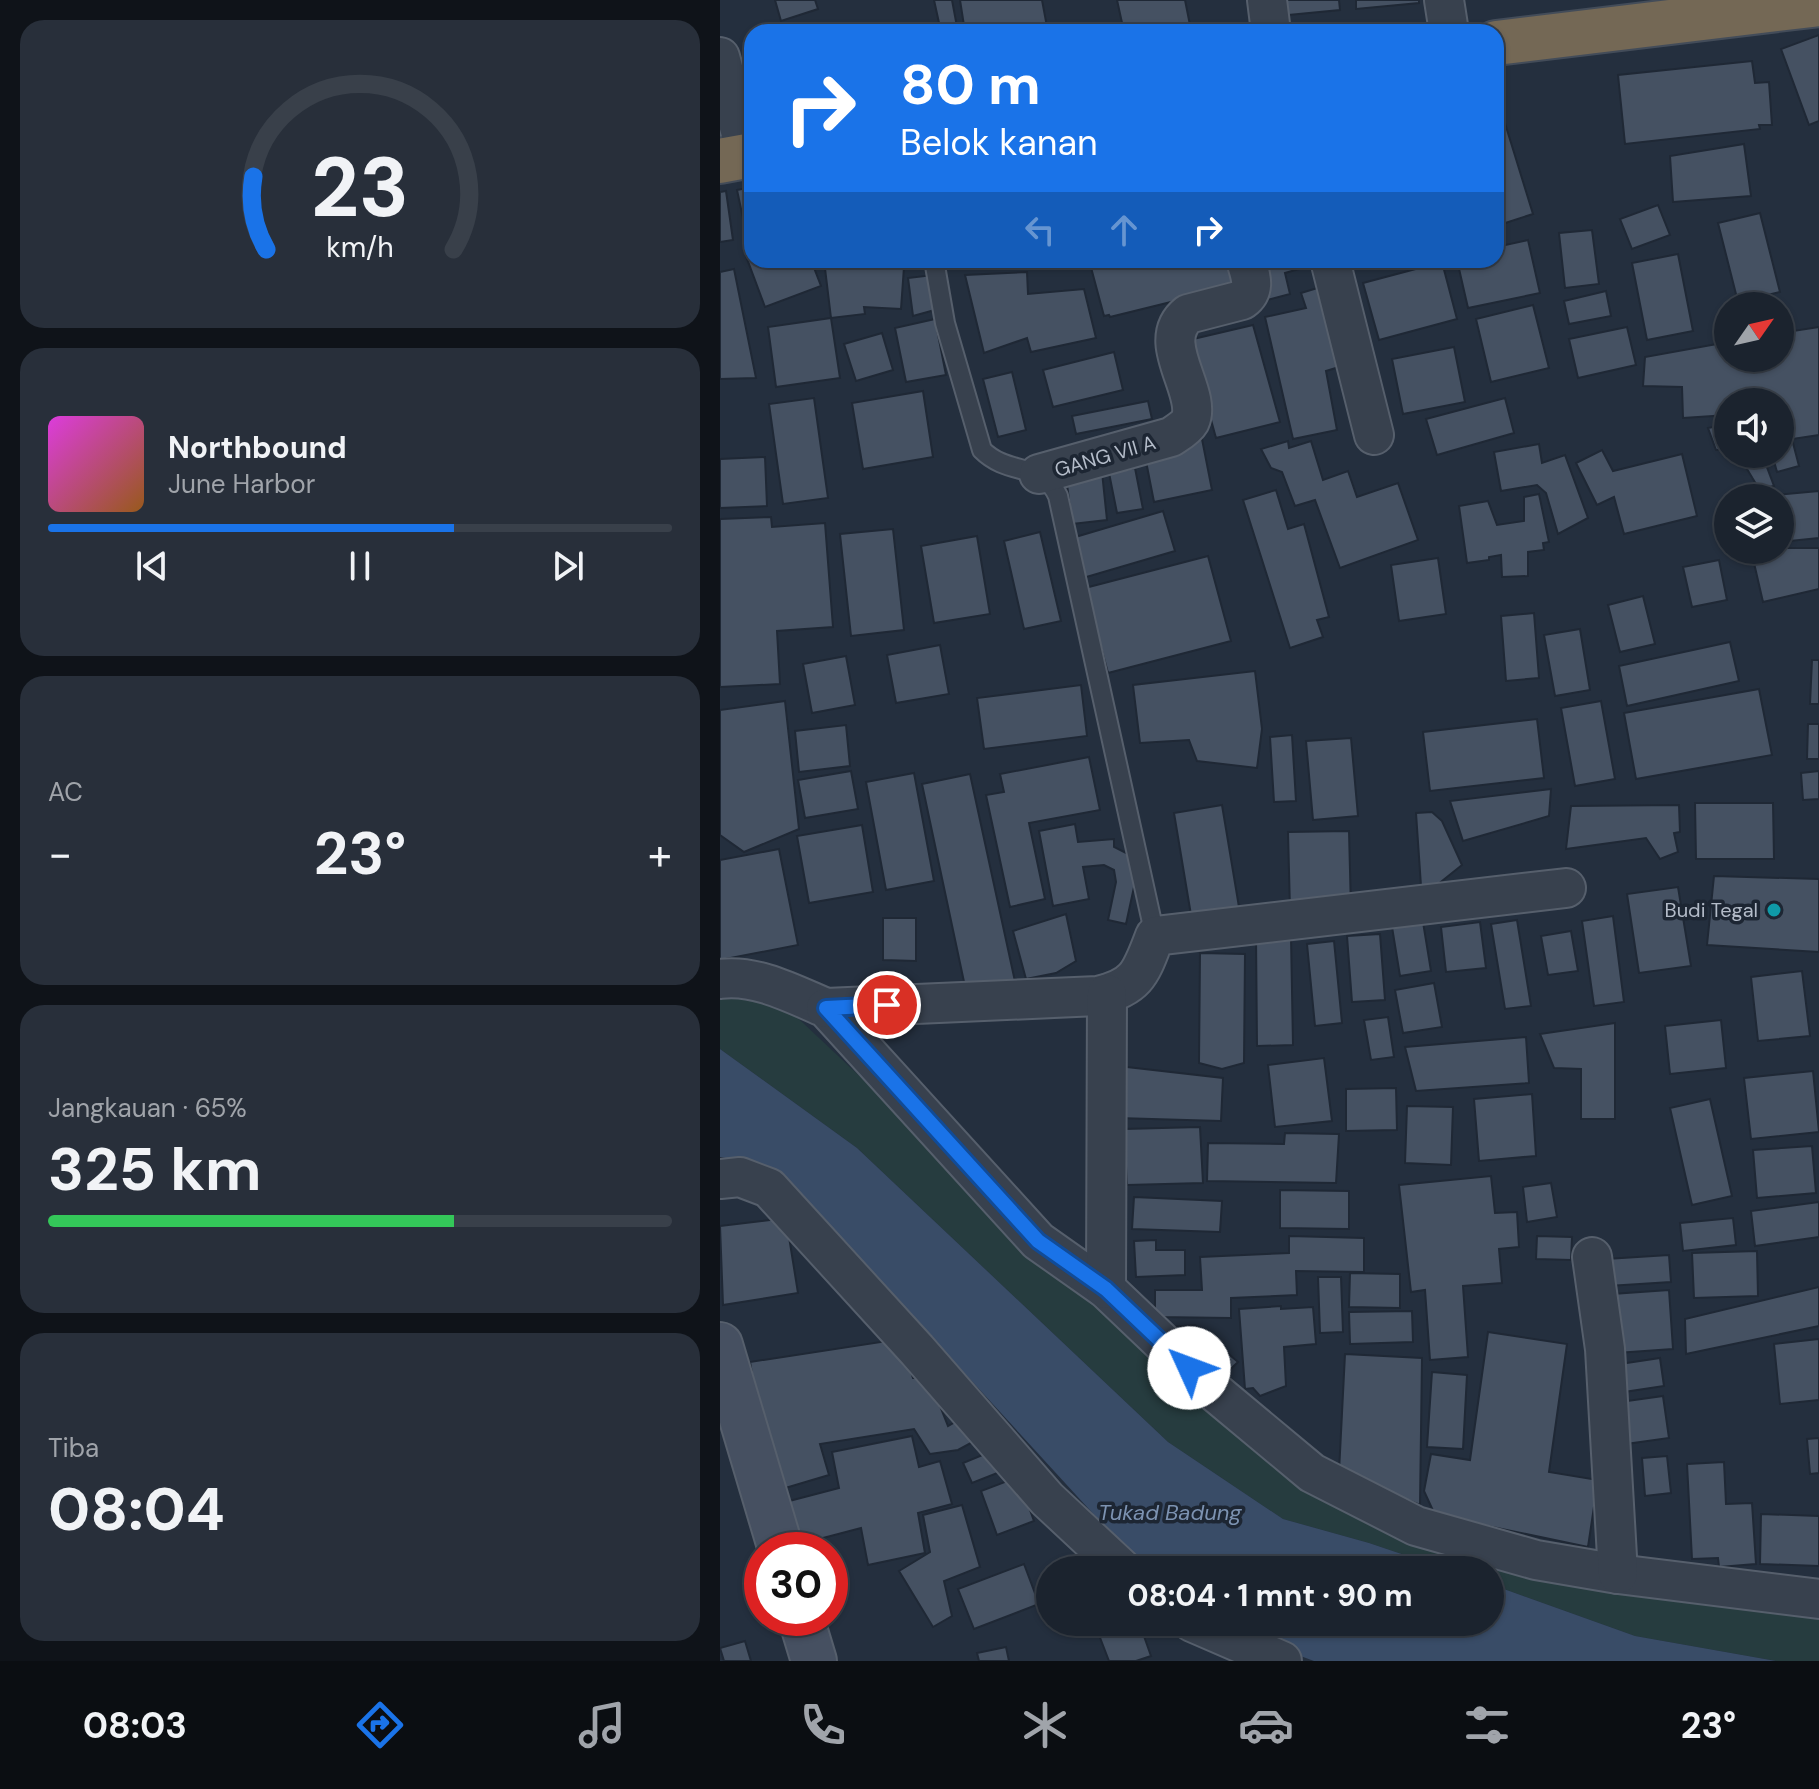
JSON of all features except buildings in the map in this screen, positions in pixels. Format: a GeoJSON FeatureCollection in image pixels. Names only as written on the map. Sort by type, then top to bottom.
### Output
{"type":"FeatureCollection","features":[{"type":"Feature","properties":{"kind":"highway"},"geometry":{"type":"LineString","coordinates":[[1504,42],[1819,4]]}},
{"type":"Feature","properties":{"kind":"street"},"geometry":{"type":"LineString","coordinates":[[1267,0],[1270,24]]}},
{"type":"Feature","properties":{"kind":"street"},"geometry":{"type":"LineString","coordinates":[[1444,0],[1448,24]]}},
{"type":"Feature","properties":{"kind":"street"},"geometry":{"type":"LineString","coordinates":[[720,57],[740,157]]}},
{"type":"Feature","properties":{"kind":"street","name":"GANG VII A"},"geometry":{"type":"LineString","coordinates":[[1039,474],[1171,437],[1187,426],[1192,411],[1177,350],[1177,331],[1184,316],[1192,312],[1242,300],[1249,295],[1252,285],[1248,268]]}},
{"type":"Feature","properties":{"kind":"street"},"geometry":{"type":"LineString","coordinates":[[1332,268],[1374,435]]}},
{"type":"Feature","properties":{"kind":"street"},"geometry":{"type":"LineString","coordinates":[[826,1008],[1107,994],[1125,988],[1137,978],[1155,936],[1566,888]]}},
{"type":"Feature","properties":{"kind":"street"},"geometry":{"type":"LineString","coordinates":[[720,979],[738,976],[826,1008],[1038,1241],[1106,1289],[1210,1388],[1312,1473],[1416,1526],[1536,1560],[1618,1574],[1819,1599]]}},
{"type":"Feature","properties":{"kind":"street"},"geometry":{"type":"LineString","coordinates":[[1106,1289],[1107,994]]}},
{"type":"Feature","properties":{"kind":"street"},"geometry":{"type":"LineString","coordinates":[[720,1179],[740,1177],[769,1188],[1047,1499],[1108,1556]]}},
{"type":"Feature","properties":{"kind":"street"},"geometry":{"type":"LineString","coordinates":[[1592,1257],[1605,1349],[1618,1574]]}},
{"type":"Feature","properties":{"kind":"street"},"geometry":{"type":"LineString","coordinates":[[720,1345],[776,1532]]}},
{"type":"Feature","properties":{"kind":"street"},"geometry":{"type":"LineString","coordinates":[[806,1636],[814,1661]]}},
{"type":"Feature","properties":{"kind":"street"},"geometry":{"type":"LineString","coordinates":[[1224,1636],[1282,1661]]}},
{"type":"Feature","properties":{"kind":"lane"},"geometry":{"type":"LineString","coordinates":[[935,268],[945,323],[982,450],[994,462],[1039,474],[1053,486],[1058,496],[1155,936]]}},
{"type":"Feature","properties":{"kind":"green space"},"geometry":{"type":"Polygon","coordinates":[[[720,993],[785,1006],[971,1181],[1285,1462],[1486,1556],[1408,1556],[1283,1519],[1168,1442],[857,1148],[720,1049],[720,993]]]}},
{"type":"Feature","properties":{"kind":"green space"},"geometry":{"type":"Polygon","coordinates":[[[1504,1559],[1819,1607],[1819,1661],[1776,1661],[1635,1636],[1504,1589],[1504,1559]]]}},
{"type":"Feature","properties":{"kind":"water","name":"Tukad Badung"},"geometry":{"type":"Polygon","coordinates":[[[720,1049],[857,1148],[1168,1442],[1283,1519],[1408,1556],[1132,1556],[794,1187],[744,1161],[720,1157],[720,1049]]]}},
{"type":"Feature","properties":{"kind":"water"},"geometry":{"type":"Polygon","coordinates":[[[1504,1589],[1635,1636],[1776,1661],[1314,1661],[1252,1636],[1504,1636],[1504,1589]]]}},
{"type":"Feature","properties":{"kind":"place","name":"Budi Tegal"},"geometry":{"type":"Point","coordinates":[1774,910]}},
{"type":"Feature","properties":{"kind":"route"},"geometry":{"type":"LineString","coordinates":[[887,1005],[826,1008],[1038,1241],[1106,1289],[1189,1368]]}}]}
